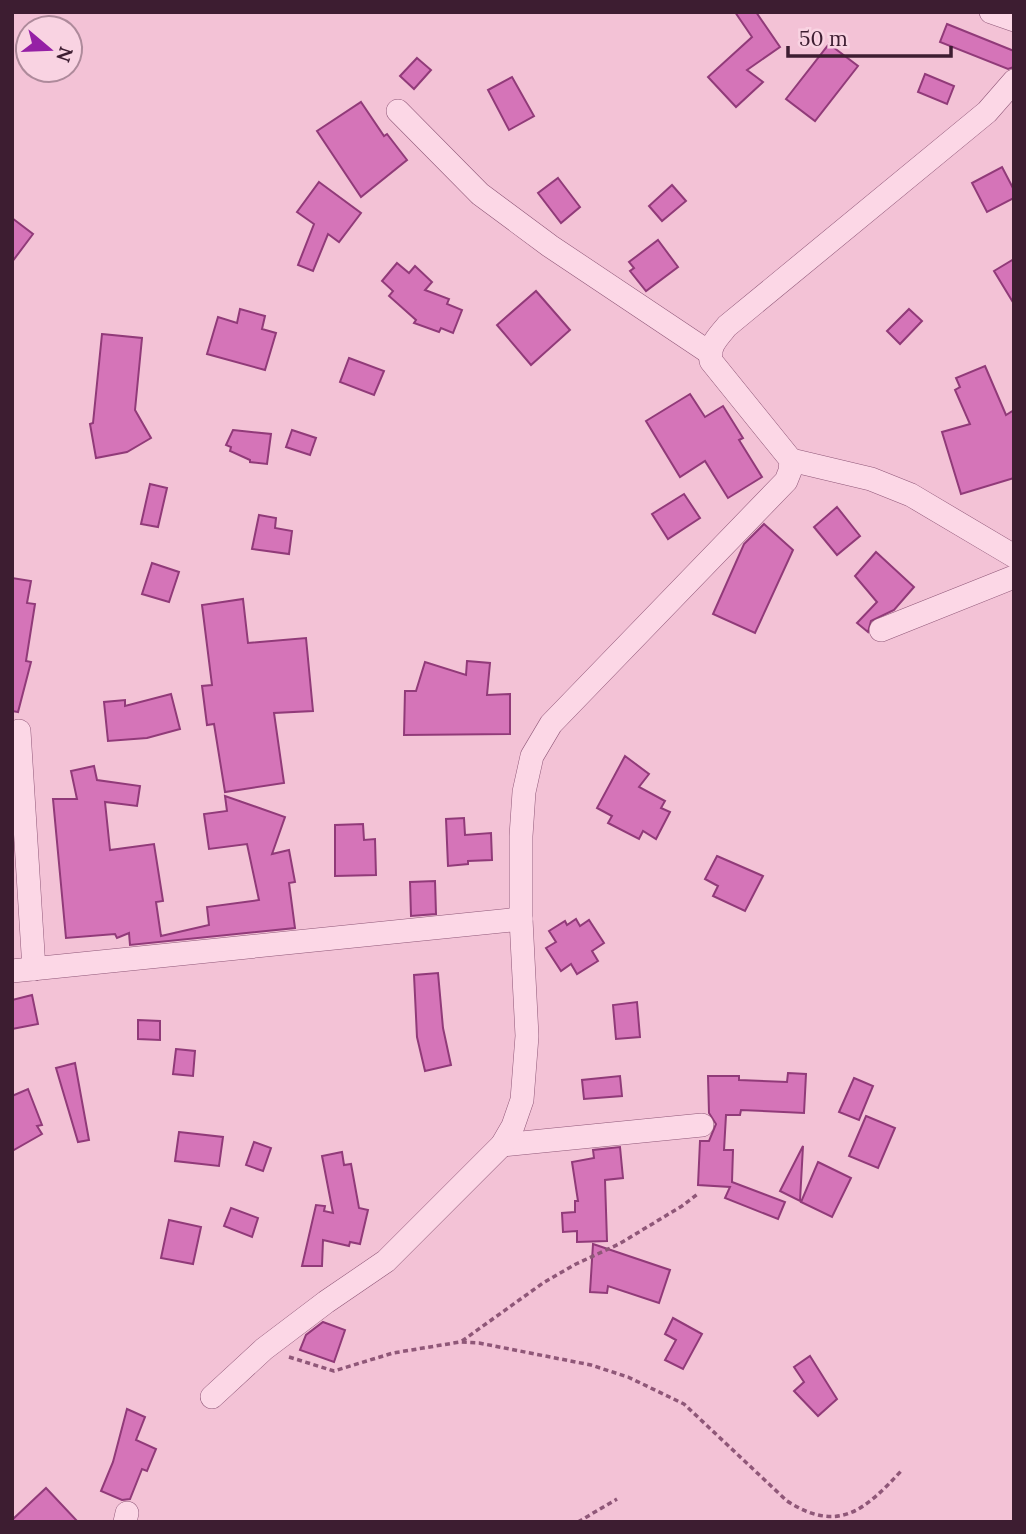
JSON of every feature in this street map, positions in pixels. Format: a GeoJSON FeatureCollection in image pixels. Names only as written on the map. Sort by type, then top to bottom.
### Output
{"type":"FeatureCollection","features":[{"type":"Feature","properties":{"kind":"street"},"geometry":{"type":"LineString","coordinates":[[991,12],[1014,20]]}},
{"type":"Feature","properties":{"kind":"street"},"geometry":{"type":"LineString","coordinates":[[1014,81],[987,113],[727,326],[709,353],[718,372],[791,460],[852,473],[911,495],[1014,556]]}},
{"type":"Feature","properties":{"kind":"street"},"geometry":{"type":"LineString","coordinates":[[398,111],[480,194],[550,246],[709,353]]}},
{"type":"Feature","properties":{"kind":"street"},"geometry":{"type":"LineString","coordinates":[[212,1397],[264,1349],[386,1261],[502,1145],[513,1126],[522,1100],[525,1068],[527,1036],[521,919],[521,824],[524,792],[532,756],[551,724],[786,481],[791,460]]}},
{"type":"Feature","properties":{"kind":"street"},"geometry":{"type":"LineString","coordinates":[[881,630],[1014,577]]}},
{"type":"Feature","properties":{"kind":"street"},"geometry":{"type":"LineString","coordinates":[[19,731],[23,970],[521,919]]}},
{"type":"Feature","properties":{"kind":"street"},"geometry":{"type":"LineString","coordinates":[[502,1145],[702,1125]]}},
{"type":"Feature","properties":{"kind":"path"},"geometry":{"type":"LineString","coordinates":[[460,1342],[543,1283],[619,1244],[699,1193]]}},
{"type":"Feature","properties":{"kind":"path"},"geometry":{"type":"LineString","coordinates":[[264,1349],[334,1371],[393,1353],[460,1342],[591,1366],[628,1377],[684,1405],[804,1515],[821,1521],[838,1522],[855,1516],[902,1470]]}},
{"type":"Feature","properties":{"kind":"path"},"geometry":{"type":"LineString","coordinates":[[578,1522],[617,1499]]}},
{"type":"Feature","properties":{"kind":"building"},"geometry":{"type":"Polygon","coordinates":[[[735,12],[756,12],[780,47],[747,70],[763,82],[736,107],[708,77],[752,37],[735,12]]]}},
{"type":"Feature","properties":{"kind":"building"},"geometry":{"type":"Polygon","coordinates":[[[947,24],[1014,51],[1014,67],[1008,69],[940,42],[947,24]]]}},
{"type":"Feature","properties":{"kind":"building"},"geometry":{"type":"Polygon","coordinates":[[[829,44],[858,66],[815,121],[786,99],[829,44]]]}},
{"type":"Feature","properties":{"kind":"building"},"geometry":{"type":"Polygon","coordinates":[[[417,58],[431,70],[414,89],[400,76],[417,58]]]}},
{"type":"Feature","properties":{"kind":"building"},"geometry":{"type":"Polygon","coordinates":[[[925,74],[954,86],[947,104],[918,92],[925,74]]]}},
{"type":"Feature","properties":{"kind":"building"},"geometry":{"type":"Polygon","coordinates":[[[512,77],[534,116],[509,130],[488,90],[512,77]]]}},
{"type":"Feature","properties":{"kind":"building"},"geometry":{"type":"Polygon","coordinates":[[[361,102],[384,136],[387,134],[407,160],[361,197],[317,131],[361,102]]]}},
{"type":"Feature","properties":{"kind":"building"},"geometry":{"type":"Polygon","coordinates":[[[1002,167],[1014,190],[1014,198],[987,212],[972,183],[1002,167]]]}},
{"type":"Feature","properties":{"kind":"building"},"geometry":{"type":"Polygon","coordinates":[[[558,178],[580,207],[561,223],[538,193],[558,178]]]}},
{"type":"Feature","properties":{"kind":"building"},"geometry":{"type":"Polygon","coordinates":[[[319,182],[361,213],[339,242],[328,234],[313,271],[298,265],[314,224],[297,212],[319,182]]]}},
{"type":"Feature","properties":{"kind":"building"},"geometry":{"type":"Polygon","coordinates":[[[672,185],[686,201],[662,221],[649,206],[672,185]]]}},
{"type":"Feature","properties":{"kind":"building"},"geometry":{"type":"Polygon","coordinates":[[[12,218],[33,234],[12,262],[12,218]]]}},
{"type":"Feature","properties":{"kind":"building"},"geometry":{"type":"Polygon","coordinates":[[[658,240],[678,267],[646,291],[630,271],[634,268],[629,262],[658,240]]]}},
{"type":"Feature","properties":{"kind":"building"},"geometry":{"type":"Polygon","coordinates":[[[1014,259],[1014,304],[994,271],[1014,259]]]}},
{"type":"Feature","properties":{"kind":"building"},"geometry":{"type":"Polygon","coordinates":[[[397,263],[409,273],[415,266],[432,282],[425,290],[449,299],[447,304],[462,310],[453,333],[441,328],[439,332],[414,323],[416,320],[389,296],[393,291],[382,281],[397,263]]]}},
{"type":"Feature","properties":{"kind":"building"},"geometry":{"type":"Polygon","coordinates":[[[536,291],[570,330],[531,365],[497,325],[536,291]]]}},
{"type":"Feature","properties":{"kind":"building"},"geometry":{"type":"Polygon","coordinates":[[[240,309],[265,316],[262,329],[276,333],[265,370],[207,354],[218,317],[237,323],[240,309]]]}},
{"type":"Feature","properties":{"kind":"building"},"geometry":{"type":"Polygon","coordinates":[[[909,309],[922,321],[900,344],[887,331],[909,309]]]}},
{"type":"Feature","properties":{"kind":"building"},"geometry":{"type":"Polygon","coordinates":[[[102,334],[142,338],[135,410],[151,438],[127,452],[96,458],[90,424],[93,423],[102,334]]]}},
{"type":"Feature","properties":{"kind":"building"},"geometry":{"type":"Polygon","coordinates":[[[349,358],[384,371],[374,395],[340,382],[349,358]]]}},
{"type":"Feature","properties":{"kind":"building"},"geometry":{"type":"Polygon","coordinates":[[[985,366],[1006,415],[1014,410],[1014,478],[961,494],[942,432],[970,424],[955,390],[960,387],[956,378],[985,366]]]}},
{"type":"Feature","properties":{"kind":"building"},"geometry":{"type":"Polygon","coordinates":[[[690,394],[705,417],[723,406],[743,438],[739,440],[762,477],[728,498],[705,461],[680,477],[646,421],[690,394]]]}},
{"type":"Feature","properties":{"kind":"building"},"geometry":{"type":"Polygon","coordinates":[[[233,430],[271,434],[267,464],[250,462],[230,451],[231,447],[226,445],[233,430]]]}},
{"type":"Feature","properties":{"kind":"building"},"geometry":{"type":"Polygon","coordinates":[[[292,430],[316,438],[310,455],[286,447],[292,430]]]}},
{"type":"Feature","properties":{"kind":"building"},"geometry":{"type":"Polygon","coordinates":[[[150,484],[167,488],[158,527],[141,524],[150,484]]]}},
{"type":"Feature","properties":{"kind":"building"},"geometry":{"type":"Polygon","coordinates":[[[684,494],[700,518],[668,539],[652,514],[684,494]]]}},
{"type":"Feature","properties":{"kind":"building"},"geometry":{"type":"Polygon","coordinates":[[[837,507],[860,536],[837,555],[814,527],[837,507]]]}},
{"type":"Feature","properties":{"kind":"building"},"geometry":{"type":"Polygon","coordinates":[[[259,515],[276,518],[275,528],[292,531],[289,554],[252,549],[259,515]]]}},
{"type":"Feature","properties":{"kind":"building"},"geometry":{"type":"Polygon","coordinates":[[[764,524],[793,550],[755,633],[713,614],[744,544],[764,524]]]}},
{"type":"Feature","properties":{"kind":"building"},"geometry":{"type":"Polygon","coordinates":[[[876,552],[914,587],[894,610],[871,621],[868,632],[857,623],[877,602],[855,576],[876,552]]]}},
{"type":"Feature","properties":{"kind":"building"},"geometry":{"type":"Polygon","coordinates":[[[152,563],[179,572],[169,602],[142,594],[152,563]]]}},
{"type":"Feature","properties":{"kind":"building"},"geometry":{"type":"Polygon","coordinates":[[[12,578],[31,581],[27,603],[35,604],[26,661],[31,662],[18,712],[12,711],[12,578]]]}},
{"type":"Feature","properties":{"kind":"building"},"geometry":{"type":"Polygon","coordinates":[[[243,599],[248,643],[306,638],[313,711],[274,713],[284,783],[225,792],[214,724],[207,725],[202,686],[212,685],[202,605],[243,599]]]}},
{"type":"Feature","properties":{"kind":"building"},"geometry":{"type":"Polygon","coordinates":[[[467,661],[490,663],[487,695],[510,694],[510,734],[404,735],[405,691],[416,691],[425,662],[466,675],[467,661]]]}},
{"type":"Feature","properties":{"kind":"building"},"geometry":{"type":"Polygon","coordinates":[[[171,694],[180,729],[147,738],[108,741],[104,702],[125,700],[125,706],[171,694]]]}},
{"type":"Feature","properties":{"kind":"building"},"geometry":{"type":"Polygon","coordinates":[[[625,756],[649,774],[639,787],[665,801],[661,808],[670,812],[656,839],[643,831],[639,839],[608,823],[612,816],[597,808],[625,756]]]}},
{"type":"Feature","properties":{"kind":"building"},"geometry":{"type":"Polygon","coordinates":[[[94,766],[97,780],[140,786],[137,806],[105,802],[110,850],[154,844],[163,901],[156,902],[161,936],[209,925],[207,907],[259,900],[247,844],[209,849],[204,814],[227,811],[225,796],[285,817],[272,854],[289,850],[295,882],[289,883],[295,928],[130,945],[129,933],[117,938],[115,934],[66,938],[53,799],[77,799],[71,771],[94,766]]]}},
{"type":"Feature","properties":{"kind":"building"},"geometry":{"type":"Polygon","coordinates":[[[464,818],[465,835],[491,833],[492,860],[468,861],[468,864],[448,866],[446,819],[464,818]]]}},
{"type":"Feature","properties":{"kind":"building"},"geometry":{"type":"Polygon","coordinates":[[[363,824],[364,840],[375,839],[376,875],[335,876],[335,825],[363,824]]]}},
{"type":"Feature","properties":{"kind":"building"},"geometry":{"type":"Polygon","coordinates":[[[717,856],[763,876],[745,911],[713,896],[718,886],[705,879],[717,856]]]}},
{"type":"Feature","properties":{"kind":"building"},"geometry":{"type":"Polygon","coordinates":[[[435,881],[436,914],[411,916],[410,882],[435,881]]]}},
{"type":"Feature","properties":{"kind":"building"},"geometry":{"type":"Polygon","coordinates":[[[576,919],[580,926],[589,920],[604,943],[592,951],[598,961],[577,974],[571,964],[561,971],[546,948],[556,942],[549,931],[565,921],[567,925],[576,919]]]}},
{"type":"Feature","properties":{"kind":"building"},"geometry":{"type":"Polygon","coordinates":[[[438,973],[443,1028],[451,1065],[425,1071],[417,1037],[414,975],[438,973]]]}},
{"type":"Feature","properties":{"kind":"building"},"geometry":{"type":"Polygon","coordinates":[[[32,995],[38,1024],[12,1029],[12,1000],[32,995]]]}},
{"type":"Feature","properties":{"kind":"building"},"geometry":{"type":"Polygon","coordinates":[[[637,1002],[640,1037],[616,1039],[613,1005],[637,1002]]]}},
{"type":"Feature","properties":{"kind":"building"},"geometry":{"type":"Polygon","coordinates":[[[138,1020],[160,1021],[160,1040],[138,1039],[138,1020]]]}},
{"type":"Feature","properties":{"kind":"building"},"geometry":{"type":"Polygon","coordinates":[[[176,1049],[195,1051],[193,1076],[173,1074],[176,1049]]]}},
{"type":"Feature","properties":{"kind":"building"},"geometry":{"type":"Polygon","coordinates":[[[75,1063],[89,1140],[78,1142],[56,1068],[75,1063]]]}},
{"type":"Feature","properties":{"kind":"building"},"geometry":{"type":"Polygon","coordinates":[[[788,1073],[806,1074],[804,1113],[741,1110],[740,1115],[726,1115],[724,1150],[733,1150],[732,1182],[785,1202],[778,1219],[725,1198],[730,1187],[698,1185],[700,1141],[709,1141],[716,1124],[709,1113],[708,1076],[739,1076],[739,1080],[787,1082],[788,1073]]]}},
{"type":"Feature","properties":{"kind":"building"},"geometry":{"type":"Polygon","coordinates":[[[620,1076],[622,1096],[584,1099],[582,1080],[620,1076]]]}},
{"type":"Feature","properties":{"kind":"building"},"geometry":{"type":"Polygon","coordinates":[[[854,1078],[873,1086],[859,1120],[839,1112],[854,1078]]]}},
{"type":"Feature","properties":{"kind":"building"},"geometry":{"type":"Polygon","coordinates":[[[28,1089],[42,1125],[37,1126],[42,1134],[12,1151],[12,1096],[28,1089]]]}},
{"type":"Feature","properties":{"kind":"building"},"geometry":{"type":"Polygon","coordinates":[[[866,1116],[895,1128],[878,1168],[849,1156],[866,1116]]]}},
{"type":"Feature","properties":{"kind":"building"},"geometry":{"type":"Polygon","coordinates":[[[179,1132],[223,1137],[219,1166],[175,1161],[179,1132]]]}},
{"type":"Feature","properties":{"kind":"building"},"geometry":{"type":"Polygon","coordinates":[[[254,1142],[271,1148],[263,1171],[246,1165],[254,1142]]]}},
{"type":"Feature","properties":{"kind":"building"},"geometry":{"type":"Polygon","coordinates":[[[803,1146],[800,1201],[780,1191],[803,1146]]]}},
{"type":"Feature","properties":{"kind":"building"},"geometry":{"type":"Polygon","coordinates":[[[620,1147],[623,1178],[605,1180],[607,1241],[577,1242],[577,1231],[563,1232],[562,1213],[575,1212],[575,1201],[578,1201],[572,1162],[594,1158],[593,1150],[620,1147]]]}},
{"type":"Feature","properties":{"kind":"building"},"geometry":{"type":"Polygon","coordinates":[[[342,1152],[344,1165],[351,1164],[359,1208],[368,1210],[360,1244],[350,1242],[349,1246],[323,1240],[322,1266],[302,1266],[316,1205],[325,1206],[324,1211],[333,1213],[322,1156],[342,1152]]]}},
{"type":"Feature","properties":{"kind":"building"},"geometry":{"type":"Polygon","coordinates":[[[818,1162],[851,1178],[832,1217],[801,1202],[818,1162]]]}},
{"type":"Feature","properties":{"kind":"building"},"geometry":{"type":"Polygon","coordinates":[[[231,1208],[258,1218],[252,1237],[224,1226],[231,1208]]]}},
{"type":"Feature","properties":{"kind":"building"},"geometry":{"type":"Polygon","coordinates":[[[169,1220],[201,1227],[193,1264],[161,1258],[169,1220]]]}},
{"type":"Feature","properties":{"kind":"building"},"geometry":{"type":"Polygon","coordinates":[[[593,1244],[670,1270],[659,1303],[608,1286],[607,1293],[590,1292],[593,1244]]]}},
{"type":"Feature","properties":{"kind":"building"},"geometry":{"type":"Polygon","coordinates":[[[673,1318],[702,1334],[683,1369],[665,1360],[676,1340],[665,1334],[673,1318]]]}},
{"type":"Feature","properties":{"kind":"building"},"geometry":{"type":"Polygon","coordinates":[[[323,1322],[345,1330],[334,1362],[300,1350],[306,1335],[323,1322]]]}},
{"type":"Feature","properties":{"kind":"building"},"geometry":{"type":"Polygon","coordinates":[[[810,1356],[837,1399],[818,1416],[794,1391],[804,1382],[794,1367],[810,1356]]]}},
{"type":"Feature","properties":{"kind":"building"},"geometry":{"type":"Polygon","coordinates":[[[127,1409],[145,1417],[136,1440],[156,1449],[147,1471],[142,1469],[130,1499],[122,1500],[101,1491],[113,1462],[127,1409]]]}},
{"type":"Feature","properties":{"kind":"building"},"geometry":{"type":"Polygon","coordinates":[[[46,1488],[78,1522],[12,1522],[12,1520],[46,1488]]]}}]}
